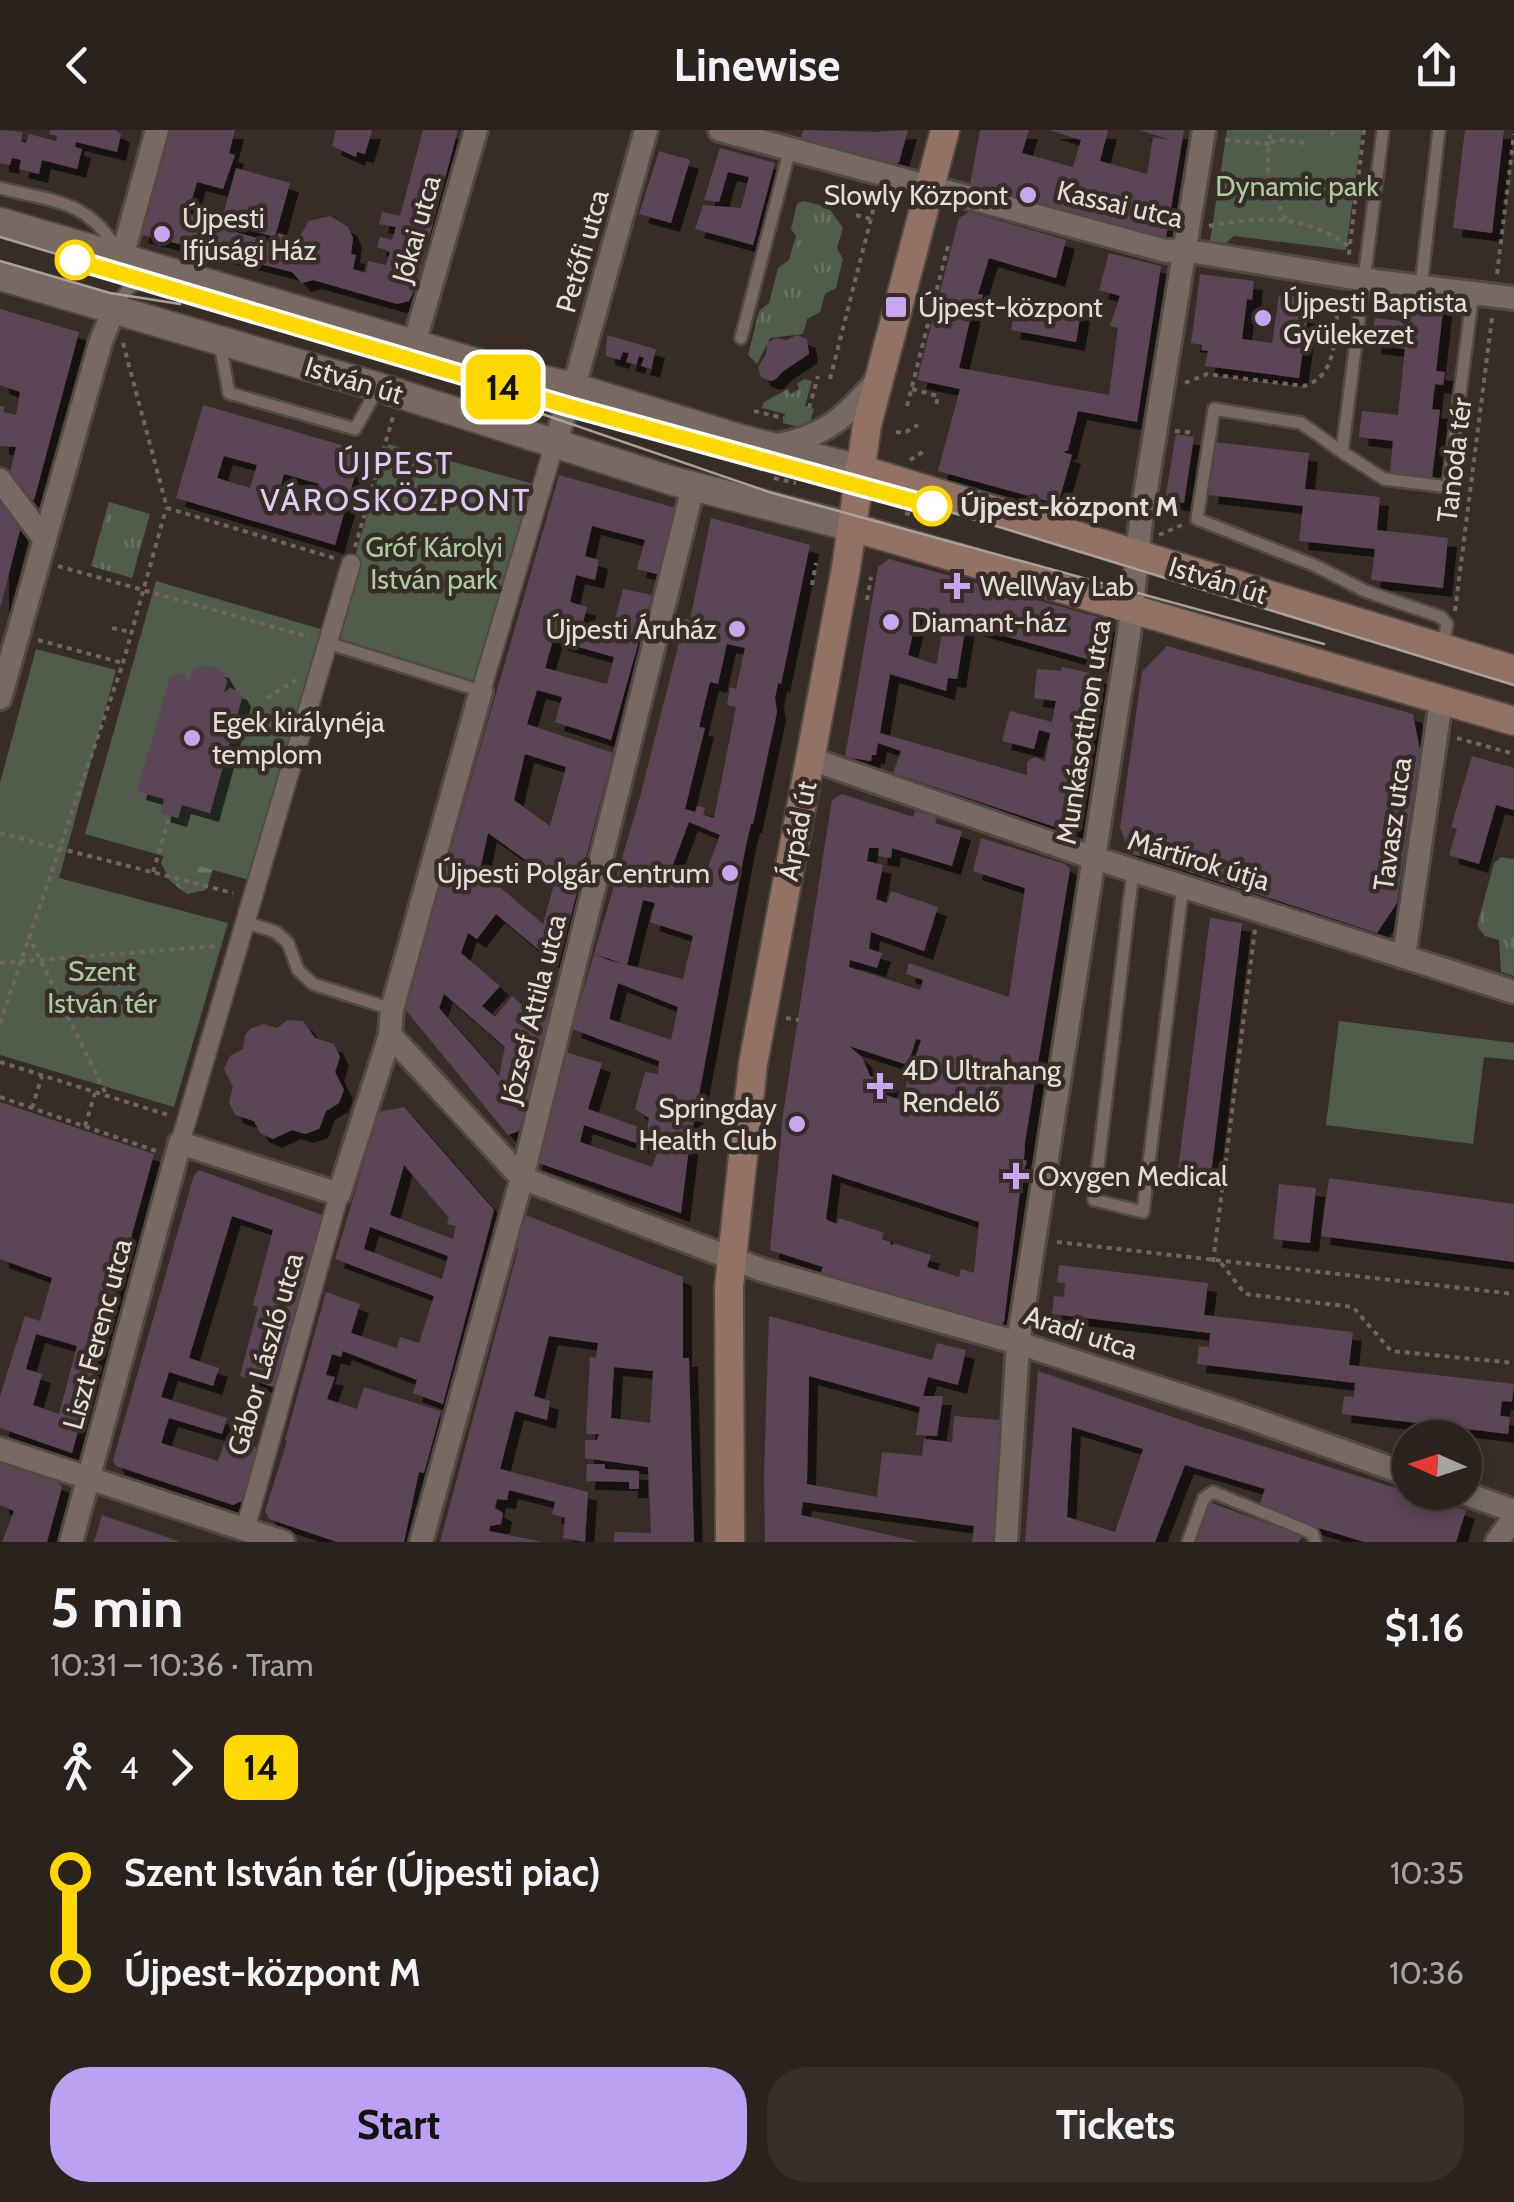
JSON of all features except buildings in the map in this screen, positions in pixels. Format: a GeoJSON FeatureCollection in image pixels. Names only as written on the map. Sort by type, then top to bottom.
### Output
{"type":"FeatureCollection","features":[{"type":"Feature","properties":{"kind":"main road","name":"Árpád út"},"geometry":{"type":"LineString","coordinates":[[730,1542],[730,1257],[753,1064],[811,759],[859,470],[879,378],[946,130]]}},
{"type":"Feature","properties":{"kind":"main road","name":"István út"},"geometry":{"type":"LineString","coordinates":[[859,470],[1514,670]]}},
{"type":"Feature","properties":{"kind":"main road","name":"István út"},"geometry":{"type":"LineString","coordinates":[[852,528],[1514,721]]}},
{"type":"Feature","properties":{"kind":"street"},"geometry":{"type":"LineString","coordinates":[[122,256],[156,130]]}},
{"type":"Feature","properties":{"kind":"street","name":"Jókai utca"},"geometry":{"type":"LineString","coordinates":[[414,344],[476,130]]}},
{"type":"Feature","properties":{"kind":"street","name":"Petőfi utca"},"geometry":{"type":"LineString","coordinates":[[554,446],[646,130]]}},
{"type":"Feature","properties":{"kind":"street","name":"Kassai utca"},"geometry":{"type":"LineString","coordinates":[[720,130],[792,139],[930,186],[1166,252],[1182,250],[1494,295]]}},
{"type":"Feature","properties":{"kind":"street","name":"Munkásotthon utca"},"geometry":{"type":"LineString","coordinates":[[1006,1542],[1018,1343],[1132,609],[1182,250],[1213,135]]}},
{"type":"Feature","properties":{"kind":"street","name":"István út"},"geometry":{"type":"LineString","coordinates":[[0,222],[859,470]]}},
{"type":"Feature","properties":{"kind":"street","name":"István út"},"geometry":{"type":"LineString","coordinates":[[0,276],[389,390],[554,446],[692,487],[852,528]]}},
{"type":"Feature","properties":{"kind":"street"},"geometry":{"type":"LineString","coordinates":[[0,698],[101,340],[114,309]]}},
{"type":"Feature","properties":{"kind":"street"},"geometry":{"type":"LineString","coordinates":[[768,446],[802,440],[831,426],[879,378]]}},
{"type":"Feature","properties":{"kind":"street"},"geometry":{"type":"LineString","coordinates":[[350,564],[181,1140],[339,1194],[390,1036],[392,1010],[554,446]]}},
{"type":"Feature","properties":{"kind":"street"},"geometry":{"type":"LineString","coordinates":[[0,480],[42,550]]}},
{"type":"Feature","properties":{"kind":"street","name":"József Attila utca"},"geometry":{"type":"LineString","coordinates":[[421,1542],[522,1178],[692,487]]}},
{"type":"Feature","properties":{"kind":"street","name":"Tavasz utca"},"geometry":{"type":"LineString","coordinates":[[1404,957],[1441,700]]}},
{"type":"Feature","properties":{"kind":"street","name":"Mártírok útja"},"geometry":{"type":"LineString","coordinates":[[811,759],[1133,871],[1514,992]]}},
{"type":"Feature","properties":{"kind":"street"},"geometry":{"type":"LineString","coordinates":[[390,1036],[522,1178]]}},
{"type":"Feature","properties":{"kind":"street","name":"Liszt Ferenc utca"},"geometry":{"type":"LineString","coordinates":[[71,1542],[181,1140]]}},
{"type":"Feature","properties":{"kind":"street","name":"Aradi utca"},"geometry":{"type":"LineString","coordinates":[[522,1178],[762,1270],[1018,1343],[1392,1468]]}},
{"type":"Feature","properties":{"kind":"street","name":"Gábor László utca"},"geometry":{"type":"LineString","coordinates":[[244,1530],[339,1194]]}},
{"type":"Feature","properties":{"kind":"street"},"geometry":{"type":"LineString","coordinates":[[0,1449],[283,1542]]}},
{"type":"Feature","properties":{"kind":"street"},"geometry":{"type":"LineString","coordinates":[[1482,1501],[1514,1514],[1498,1542]]}},
{"type":"Feature","properties":{"kind":"lane"},"geometry":{"type":"LineString","coordinates":[[1342,452],[1356,278],[1384,130]]}},
{"type":"Feature","properties":{"kind":"lane"},"geometry":{"type":"LineString","coordinates":[[1421,286],[1439,130]]}},
{"type":"Feature","properties":{"kind":"lane"},"geometry":{"type":"LineString","coordinates":[[742,338],[792,139]]}},
{"type":"Feature","properties":{"kind":"lane"},"geometry":{"type":"LineString","coordinates":[[0,188],[82,209],[107,231],[122,256]]}},
{"type":"Feature","properties":{"kind":"lane"},"geometry":{"type":"LineString","coordinates":[[114,309],[149,272],[166,272]]}},
{"type":"Feature","properties":{"kind":"lane"},"geometry":{"type":"LineString","coordinates":[[1442,650],[1447,624],[1441,617],[1365,591],[1316,566],[1197,519],[1214,409],[1302,423],[1384,479],[1448,487],[1494,295]]}},
{"type":"Feature","properties":{"kind":"lane"},"geometry":{"type":"LineString","coordinates":[[220,340],[228,392],[355,429],[389,390]]}},
{"type":"Feature","properties":{"kind":"lane"},"geometry":{"type":"LineString","coordinates":[[328,642],[481,691]]}},
{"type":"Feature","properties":{"kind":"lane"},"geometry":{"type":"LineString","coordinates":[[1133,871],[1094,1200],[1143,1212],[1183,885]]}},
{"type":"Feature","properties":{"kind":"lane"},"geometry":{"type":"LineString","coordinates":[[245,922],[276,932],[288,944],[298,970],[313,984],[392,1010]]}},
{"type":"Feature","properties":{"kind":"lane"},"geometry":{"type":"LineString","coordinates":[[1188,1542],[1204,1498],[1213,1492],[1305,1530],[1313,1534],[1315,1542]]}},
{"type":"Feature","properties":{"kind":"path"},"geometry":{"type":"LineString","coordinates":[[1270,130],[1270,184],[1286,219]]}},
{"type":"Feature","properties":{"kind":"path"},"geometry":{"type":"LineString","coordinates":[[1286,138],[1290,130]]}},
{"type":"Feature","properties":{"kind":"path"},"geometry":{"type":"LineString","coordinates":[[1177,389],[1206,374],[1304,386],[1315,383],[1326,373],[1332,358],[1339,289],[1356,278],[1350,247],[1364,130]]}},
{"type":"Feature","properties":{"kind":"path","name":"Tanoda tér"},"geometry":{"type":"LineString","coordinates":[[1456,610],[1514,134]]}},
{"type":"Feature","properties":{"kind":"path"},"geometry":{"type":"LineString","coordinates":[[1213,135],[1270,144],[1286,138],[1304,143]]}},
{"type":"Feature","properties":{"kind":"path"},"geometry":{"type":"LineString","coordinates":[[830,379],[874,207]]}},
{"type":"Feature","properties":{"kind":"path"},"geometry":{"type":"LineString","coordinates":[[856,215],[871,219]]}},
{"type":"Feature","properties":{"kind":"path"},"geometry":{"type":"LineString","coordinates":[[1209,226],[1286,219],[1323,230],[1350,247]]}},
{"type":"Feature","properties":{"kind":"path"},"geometry":{"type":"LineString","coordinates":[[907,406],[948,246]]}},
{"type":"Feature","properties":{"kind":"path"},"geometry":{"type":"LineString","coordinates":[[0,1023],[123,663],[167,508],[114,309]]}},
{"type":"Feature","properties":{"kind":"path"},"geometry":{"type":"LineString","coordinates":[[810,408],[818,376]]}},
{"type":"Feature","properties":{"kind":"path"},"geometry":{"type":"LineString","coordinates":[[911,389],[938,396],[936,404]]}},
{"type":"Feature","properties":{"kind":"path"},"geometry":{"type":"LineString","coordinates":[[167,508],[350,564],[389,390]]}},
{"type":"Feature","properties":{"kind":"path"},"geometry":{"type":"LineString","coordinates":[[754,410],[784,418]]}},
{"type":"Feature","properties":{"kind":"path"},"geometry":{"type":"LineString","coordinates":[[896,432],[904,434],[918,425]]}},
{"type":"Feature","properties":{"kind":"path"},"geometry":{"type":"LineString","coordinates":[[1170,430],[1210,435]]}},
{"type":"Feature","properties":{"kind":"path"},"geometry":{"type":"LineString","coordinates":[[906,462],[926,450]]}},
{"type":"Feature","properties":{"kind":"path"},"geometry":{"type":"LineString","coordinates":[[774,478],[796,484]]}},
{"type":"Feature","properties":{"kind":"path"},"geometry":{"type":"LineString","coordinates":[[905,513],[927,519]]}},
{"type":"Feature","properties":{"kind":"path"},"geometry":{"type":"LineString","coordinates":[[1159,536],[1197,519]]}},
{"type":"Feature","properties":{"kind":"path"},"geometry":{"type":"LineString","coordinates":[[42,550],[142,588],[328,642]]}},
{"type":"Feature","properties":{"kind":"path"},"geometry":{"type":"LineString","coordinates":[[812,585],[816,564]]}},
{"type":"Feature","properties":{"kind":"path"},"geometry":{"type":"LineString","coordinates":[[867,600],[871,577]]}},
{"type":"Feature","properties":{"kind":"path"},"geometry":{"type":"LineString","coordinates":[[112,628],[131,632]]}},
{"type":"Feature","properties":{"kind":"path"},"geometry":{"type":"LineString","coordinates":[[18,634],[123,663]]}},
{"type":"Feature","properties":{"kind":"path"},"geometry":{"type":"LineString","coordinates":[[267,698],[321,665]]}},
{"type":"Feature","properties":{"kind":"path"},"geometry":{"type":"LineString","coordinates":[[1452,737],[1514,754]]}},
{"type":"Feature","properties":{"kind":"path"},"geometry":{"type":"LineString","coordinates":[[154,872],[170,815]]}},
{"type":"Feature","properties":{"kind":"path"},"geometry":{"type":"LineString","coordinates":[[0,834],[252,898]]}},
{"type":"Feature","properties":{"kind":"path"},"geometry":{"type":"LineString","coordinates":[[1213,1262],[1258,909]]}},
{"type":"Feature","properties":{"kind":"path"},"geometry":{"type":"LineString","coordinates":[[28,935],[106,1096]]}},
{"type":"Feature","properties":{"kind":"path"},"geometry":{"type":"LineString","coordinates":[[0,963],[238,945]]}},
{"type":"Feature","properties":{"kind":"path"},"geometry":{"type":"LineString","coordinates":[[0,1062],[106,1096],[181,1140]]}},
{"type":"Feature","properties":{"kind":"path"},"geometry":{"type":"LineString","coordinates":[[32,1108],[42,1076]]}},
{"type":"Feature","properties":{"kind":"path"},"geometry":{"type":"LineString","coordinates":[[85,1126],[96,1092]]}},
{"type":"Feature","properties":{"kind":"path"},"geometry":{"type":"LineString","coordinates":[[0,1097],[85,1126],[181,1140]]}},
{"type":"Feature","properties":{"kind":"path"},"geometry":{"type":"LineString","coordinates":[[1035,1240],[1514,1294]]}},
{"type":"Feature","properties":{"kind":"path"},"geometry":{"type":"LineString","coordinates":[[1221,1263],[1244,1294],[1353,1308],[1392,1351],[1514,1363]]}},
{"type":"Feature","properties":{"kind":"green space","name":"Dynamic park"},"geometry":{"type":"Polygon","coordinates":[[[1227,130],[1362,130],[1346,250],[1234,236],[1220,248],[1210,241],[1227,130]]]}},
{"type":"Feature","properties":{"kind":"green space"},"geometry":{"type":"Polygon","coordinates":[[[803,201],[828,207],[843,228],[837,248],[843,259],[836,288],[825,294],[820,312],[807,319],[803,334],[770,338],[757,364],[748,355],[759,311],[769,303],[778,268],[789,260],[796,236],[791,229],[797,204],[803,201]]]}},
{"type":"Feature","properties":{"kind":"green space"},"geometry":{"type":"Polygon","coordinates":[[[804,379],[812,381],[805,406],[814,409],[810,422],[799,427],[783,423],[785,414],[762,408],[764,402],[788,389],[791,394],[799,389],[797,384],[804,379]]]}},
{"type":"Feature","properties":{"kind":"green space","name":"Gróf Károlyi István park"},"geometry":{"type":"Polygon","coordinates":[[[388,444],[537,485],[478,685],[330,641],[388,444]]]}},
{"type":"Feature","properties":{"kind":"green space"},"geometry":{"type":"Polygon","coordinates":[[[109,502],[150,514],[132,578],[91,566],[109,502]]]}},
{"type":"Feature","properties":{"kind":"green space"},"geometry":{"type":"Polygon","coordinates":[[[156,581],[324,630],[249,880],[85,834],[156,581]]]}},
{"type":"Feature","properties":{"kind":"green space","name":"Szent István tér"},"geometry":{"type":"Polygon","coordinates":[[[36,649],[116,670],[59,878],[228,923],[174,1107],[0,1055],[0,783],[36,649]]]}},
{"type":"Feature","properties":{"kind":"green space"},"geometry":{"type":"Polygon","coordinates":[[[171,838],[219,851],[206,890],[187,894],[170,881],[161,863],[171,838]]]}},
{"type":"Feature","properties":{"kind":"green space"},"geometry":{"type":"Polygon","coordinates":[[[1501,857],[1514,859],[1514,976],[1501,972],[1499,940],[1485,936],[1477,926],[1494,863],[1501,857]]]}},
{"type":"Feature","properties":{"kind":"green space"},"geometry":{"type":"Polygon","coordinates":[[[1503,863],[1514,866],[1514,937],[1485,929],[1503,863]]]}},
{"type":"Feature","properties":{"kind":"green space"},"geometry":{"type":"Polygon","coordinates":[[[1339,1021],[1514,1043],[1514,1060],[1484,1057],[1473,1144],[1326,1125],[1339,1021]]]}},
{"type":"Feature","properties":{"kind":"tram line"},"geometry":{"type":"LineString","coordinates":[[0,237],[567,407],[882,491],[1514,685]]}},
{"type":"Feature","properties":{"kind":"tram line","name":"14"},"geometry":{"type":"LineString","coordinates":[[75,260],[567,406],[932,506]]}},
{"type":"Feature","properties":{"kind":"tram line"},"geometry":{"type":"LineString","coordinates":[[0,261],[110,293],[180,304]]}},
{"type":"Feature","properties":{"kind":"tram line"},"geometry":{"type":"LineString","coordinates":[[510,403],[769,492],[1324,644]]}},
{"type":"Feature","properties":{"kind":"place","name":"Slowly Központ"},"geometry":{"type":"Point","coordinates":[1028,195]}},
{"type":"Feature","properties":{"kind":"place","name":"Újpesti Ifjúsági Ház"},"geometry":{"type":"Point","coordinates":[162,234]}},
{"type":"Feature","properties":{"kind":"place","name":"Újpest-központ"},"geometry":{"type":"Point","coordinates":[896,307]}},
{"type":"Feature","properties":{"kind":"place","name":"Újpesti Baptista Gyülekezet"},"geometry":{"type":"Point","coordinates":[1263,318]}},
{"type":"Feature","properties":{"kind":"place","name":"Újpest-központ M"},"geometry":{"type":"Point","coordinates":[932,506]}},
{"type":"Feature","properties":{"kind":"place","name":"WellWay Lab"},"geometry":{"type":"Point","coordinates":[957,586]}},
{"type":"Feature","properties":{"kind":"place","name":"Diamant-ház"},"geometry":{"type":"Point","coordinates":[891,622]}},
{"type":"Feature","properties":{"kind":"place","name":"Újpesti Áruház"},"geometry":{"type":"Point","coordinates":[737,629]}},
{"type":"Feature","properties":{"kind":"place","name":"Egek királynéja templom"},"geometry":{"type":"Point","coordinates":[192,738]}},
{"type":"Feature","properties":{"kind":"place","name":"Újpesti Polgár Centrum"},"geometry":{"type":"Point","coordinates":[730,873]}},
{"type":"Feature","properties":{"kind":"place","name":"4D Ultrahang Rendelő"},"geometry":{"type":"Point","coordinates":[880,1086]}},
{"type":"Feature","properties":{"kind":"place","name":"Springday Health Club"},"geometry":{"type":"Point","coordinates":[797,1124]}},
{"type":"Feature","properties":{"kind":"place","name":"Oxygen Medical"},"geometry":{"type":"Point","coordinates":[1016,1176]}},
{"type":"Feature","properties":{"kind":"district","name":"ÚJPEST VÁROSKÖZPONT"},"geometry":{"type":"Point","coordinates":[396,480]}}]}
